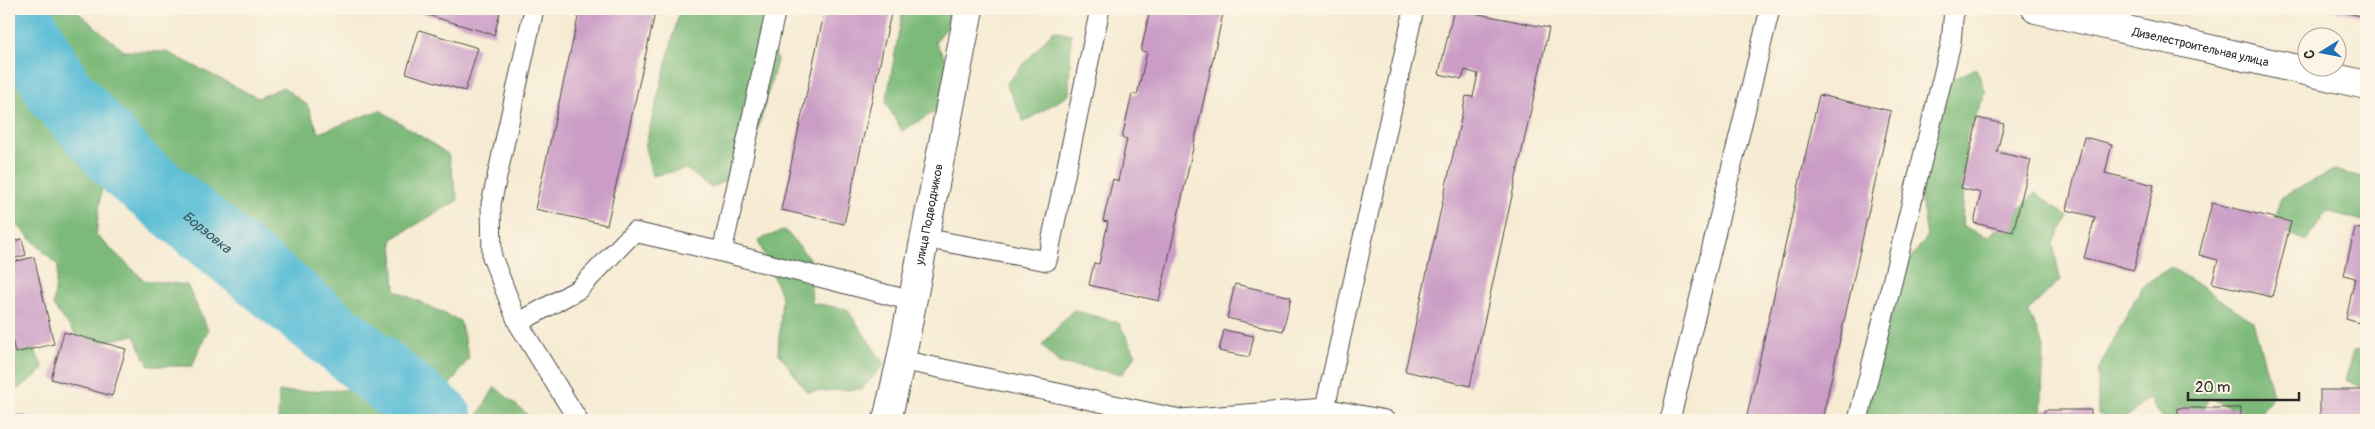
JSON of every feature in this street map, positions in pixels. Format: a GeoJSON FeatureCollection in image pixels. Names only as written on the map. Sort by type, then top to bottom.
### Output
{"type":"FeatureCollection","features":[{"type":"Feature","properties":{"kind":"street","name":"улица Подводников"},"geometry":{"type":"LineString","coordinates":[[887,420],[969,9]]}},
{"type":"Feature","properties":{"kind":"street","name":"Дизелестроительная улица"},"geometry":{"type":"LineString","coordinates":[[2036,9],[2366,85]]}},
{"type":"Feature","properties":{"kind":"lane"},"geometry":{"type":"LineString","coordinates":[[534,9],[491,204],[492,257],[518,322],[578,420]]}},
{"type":"Feature","properties":{"kind":"lane"},"geometry":{"type":"LineString","coordinates":[[722,252],[776,9]]}},
{"type":"Feature","properties":{"kind":"lane"},"geometry":{"type":"LineString","coordinates":[[924,238],[1047,261],[1100,9]]}},
{"type":"Feature","properties":{"kind":"lane"},"geometry":{"type":"LineString","coordinates":[[1325,408],[1414,9]]}},
{"type":"Feature","properties":{"kind":"lane"},"geometry":{"type":"LineString","coordinates":[[1670,420],[1770,9]]}},
{"type":"Feature","properties":{"kind":"lane"},"geometry":{"type":"LineString","coordinates":[[1858,420],[1950,43],[1954,9]]}},
{"type":"Feature","properties":{"kind":"lane"},"geometry":{"type":"LineString","coordinates":[[518,322],[579,289],[634,232],[722,252],[912,301]]}},
{"type":"Feature","properties":{"kind":"lane"},"geometry":{"type":"LineString","coordinates":[[900,360],[1180,419],[1325,408],[1385,420]]}},
{"type":"Feature","properties":{"kind":"green space"},"geometry":{"type":"Polygon","coordinates":[[[29,9],[74,9],[124,51],[167,52],[258,98],[283,87],[307,105],[319,133],[380,110],[448,154],[458,200],[392,239],[395,290],[460,321],[469,358],[448,387],[385,363],[367,317],[326,306],[318,282],[272,276],[209,219],[196,195],[137,161],[59,71],[51,39],[29,9]]]}},
{"type":"Feature","properties":{"kind":"green space"},"geometry":{"type":"Polygon","coordinates":[[[680,9],[767,9],[765,13],[777,61],[747,169],[711,188],[686,169],[652,176],[645,147],[680,9]]]}},
{"type":"Feature","properties":{"kind":"green space"},"geometry":{"type":"Polygon","coordinates":[[[903,9],[961,9],[961,11],[935,42],[951,68],[945,106],[902,131],[886,103],[903,9]]]}},
{"type":"Feature","properties":{"kind":"green space"},"geometry":{"type":"Polygon","coordinates":[[[1054,30],[1071,34],[1069,95],[1024,122],[1006,84],[1054,30]]]}},
{"type":"Feature","properties":{"kind":"green space"},"geometry":{"type":"Polygon","coordinates":[[[9,35],[33,50],[69,135],[103,177],[96,235],[144,280],[187,285],[208,330],[192,366],[149,366],[134,335],[85,346],[53,306],[58,266],[17,225],[9,192],[12,141],[9,139],[9,35]]]}},
{"type":"Feature","properties":{"kind":"green space"},"geometry":{"type":"Polygon","coordinates":[[[1976,68],[1986,93],[1966,137],[1962,226],[1988,237],[2036,193],[2068,217],[2053,243],[2060,280],[2028,311],[2044,347],[2041,420],[1865,420],[1895,278],[1927,237],[1919,184],[1949,81],[1976,68]]]}},
{"type":"Feature","properties":{"kind":"green space"},"geometry":{"type":"Polygon","coordinates":[[[2334,170],[2366,178],[2366,222],[2327,211],[2306,241],[2274,228],[2280,198],[2334,170]]]}},
{"type":"Feature","properties":{"kind":"green space"},"geometry":{"type":"Polygon","coordinates":[[[785,230],[809,258],[812,303],[847,309],[884,364],[862,389],[807,392],[778,352],[782,298],[758,240],[785,230]]]}},
{"type":"Feature","properties":{"kind":"green space"},"geometry":{"type":"Polygon","coordinates":[[[2171,267],[2253,321],[2273,395],[2256,420],[2252,420],[2209,397],[2199,420],[2163,420],[2149,398],[2131,414],[2122,419],[2098,414],[2098,370],[2142,286],[2171,267]]]}},
{"type":"Feature","properties":{"kind":"green space"},"geometry":{"type":"Polygon","coordinates":[[[1073,310],[1119,323],[1136,355],[1122,374],[1059,363],[1042,345],[1073,310]]]}},
{"type":"Feature","properties":{"kind":"green space"},"geometry":{"type":"Polygon","coordinates":[[[29,340],[44,369],[9,397],[9,351],[29,340]]]}},
{"type":"Feature","properties":{"kind":"green space"},"geometry":{"type":"Polygon","coordinates":[[[2366,349],[2366,389],[2345,380],[2353,351],[2366,349]]]}},
{"type":"Feature","properties":{"kind":"green space"},"geometry":{"type":"Polygon","coordinates":[[[495,387],[528,415],[526,420],[475,420],[495,387]]]}},
{"type":"Feature","properties":{"kind":"green space"},"geometry":{"type":"Polygon","coordinates":[[[376,389],[441,420],[278,420],[279,392],[376,389]]]}},
{"type":"Feature","properties":{"kind":"building"},"geometry":{"type":"Polygon","coordinates":[[[408,9],[501,9],[494,35],[408,9]]]}},
{"type":"Feature","properties":{"kind":"building"},"geometry":{"type":"Polygon","coordinates":[[[580,9],[656,9],[607,225],[535,209],[580,9]]]}},
{"type":"Feature","properties":{"kind":"building"},"geometry":{"type":"Polygon","coordinates":[[[825,9],[892,9],[844,224],[781,210],[825,9]]]}},
{"type":"Feature","properties":{"kind":"building"},"geometry":{"type":"Polygon","coordinates":[[[1156,9],[1224,9],[1159,301],[1089,285],[1094,263],[1099,264],[1108,222],[1103,221],[1113,179],[1118,181],[1127,139],[1122,138],[1132,94],[1137,95],[1147,52],[1141,51],[1150,10],[1155,12],[1156,9]]]}},
{"type":"Feature","properties":{"kind":"building"},"geometry":{"type":"Polygon","coordinates":[[[1454,9],[1549,28],[1470,386],[1405,371],[1466,96],[1473,97],[1478,74],[1465,70],[1462,79],[1439,74],[1454,9]]]}},
{"type":"Feature","properties":{"kind":"building"},"geometry":{"type":"Polygon","coordinates":[[[2333,9],[2366,9],[2366,17],[2333,10],[2333,9]]]}},
{"type":"Feature","properties":{"kind":"building"},"geometry":{"type":"Polygon","coordinates":[[[419,30],[478,48],[465,91],[406,73],[419,30]]]}},
{"type":"Feature","properties":{"kind":"building"},"geometry":{"type":"Polygon","coordinates":[[[1819,95],[1891,111],[1822,420],[1746,420],[1819,95]]]}},
{"type":"Feature","properties":{"kind":"building"},"geometry":{"type":"Polygon","coordinates":[[[1978,118],[2004,124],[1997,152],[2031,160],[2013,232],[1974,223],[1981,193],[1961,188],[1978,118]]]}},
{"type":"Feature","properties":{"kind":"building"},"geometry":{"type":"Polygon","coordinates":[[[2084,137],[2112,144],[2105,173],[2154,185],[2134,270],[2084,258],[2095,217],[2067,210],[2084,137]]]}},
{"type":"Feature","properties":{"kind":"building"},"geometry":{"type":"Polygon","coordinates":[[[2212,203],[2291,222],[2272,297],[2212,283],[2218,260],[2199,255],[2212,203]]]}},
{"type":"Feature","properties":{"kind":"building"},"geometry":{"type":"Polygon","coordinates":[[[2355,228],[2366,230],[2366,335],[2361,334],[2363,324],[2346,319],[2355,278],[2344,275],[2355,228]]]}},
{"type":"Feature","properties":{"kind":"building"},"geometry":{"type":"Polygon","coordinates":[[[22,239],[26,255],[9,260],[9,243],[22,239]]]}},
{"type":"Feature","properties":{"kind":"building"},"geometry":{"type":"Polygon","coordinates":[[[34,257],[54,344],[15,353],[9,325],[9,263],[34,257]]]}},
{"type":"Feature","properties":{"kind":"building"},"geometry":{"type":"Polygon","coordinates":[[[1235,284],[1291,297],[1283,331],[1227,318],[1235,284]]]}},
{"type":"Feature","properties":{"kind":"building"},"geometry":{"type":"Polygon","coordinates":[[[1224,330],[1254,336],[1249,357],[1219,351],[1224,330]]]}},
{"type":"Feature","properties":{"kind":"building"},"geometry":{"type":"Polygon","coordinates":[[[64,332],[126,349],[112,396],[51,379],[64,332]]]}},
{"type":"Feature","properties":{"kind":"building"},"geometry":{"type":"Polygon","coordinates":[[[2320,390],[2366,390],[2366,420],[2320,420],[2320,390]]]}},
{"type":"Feature","properties":{"kind":"building"},"geometry":{"type":"Polygon","coordinates":[[[2178,408],[2241,408],[2241,420],[2178,420],[2178,408]]]}},
{"type":"Feature","properties":{"kind":"building"},"geometry":{"type":"Polygon","coordinates":[[[2044,410],[2091,410],[2091,420],[2044,420],[2044,410]]]}},
{"type":"Feature","properties":{"kind":"building"},"geometry":{"type":"Polygon","coordinates":[[[17,415],[35,420],[16,420],[17,415]]]}},
{"type":"Feature","properties":{"kind":"waterway","name":"Борзовка"},"geometry":{"type":"LineString","coordinates":[[13,9],[60,92],[131,170],[439,420]]}}]}
